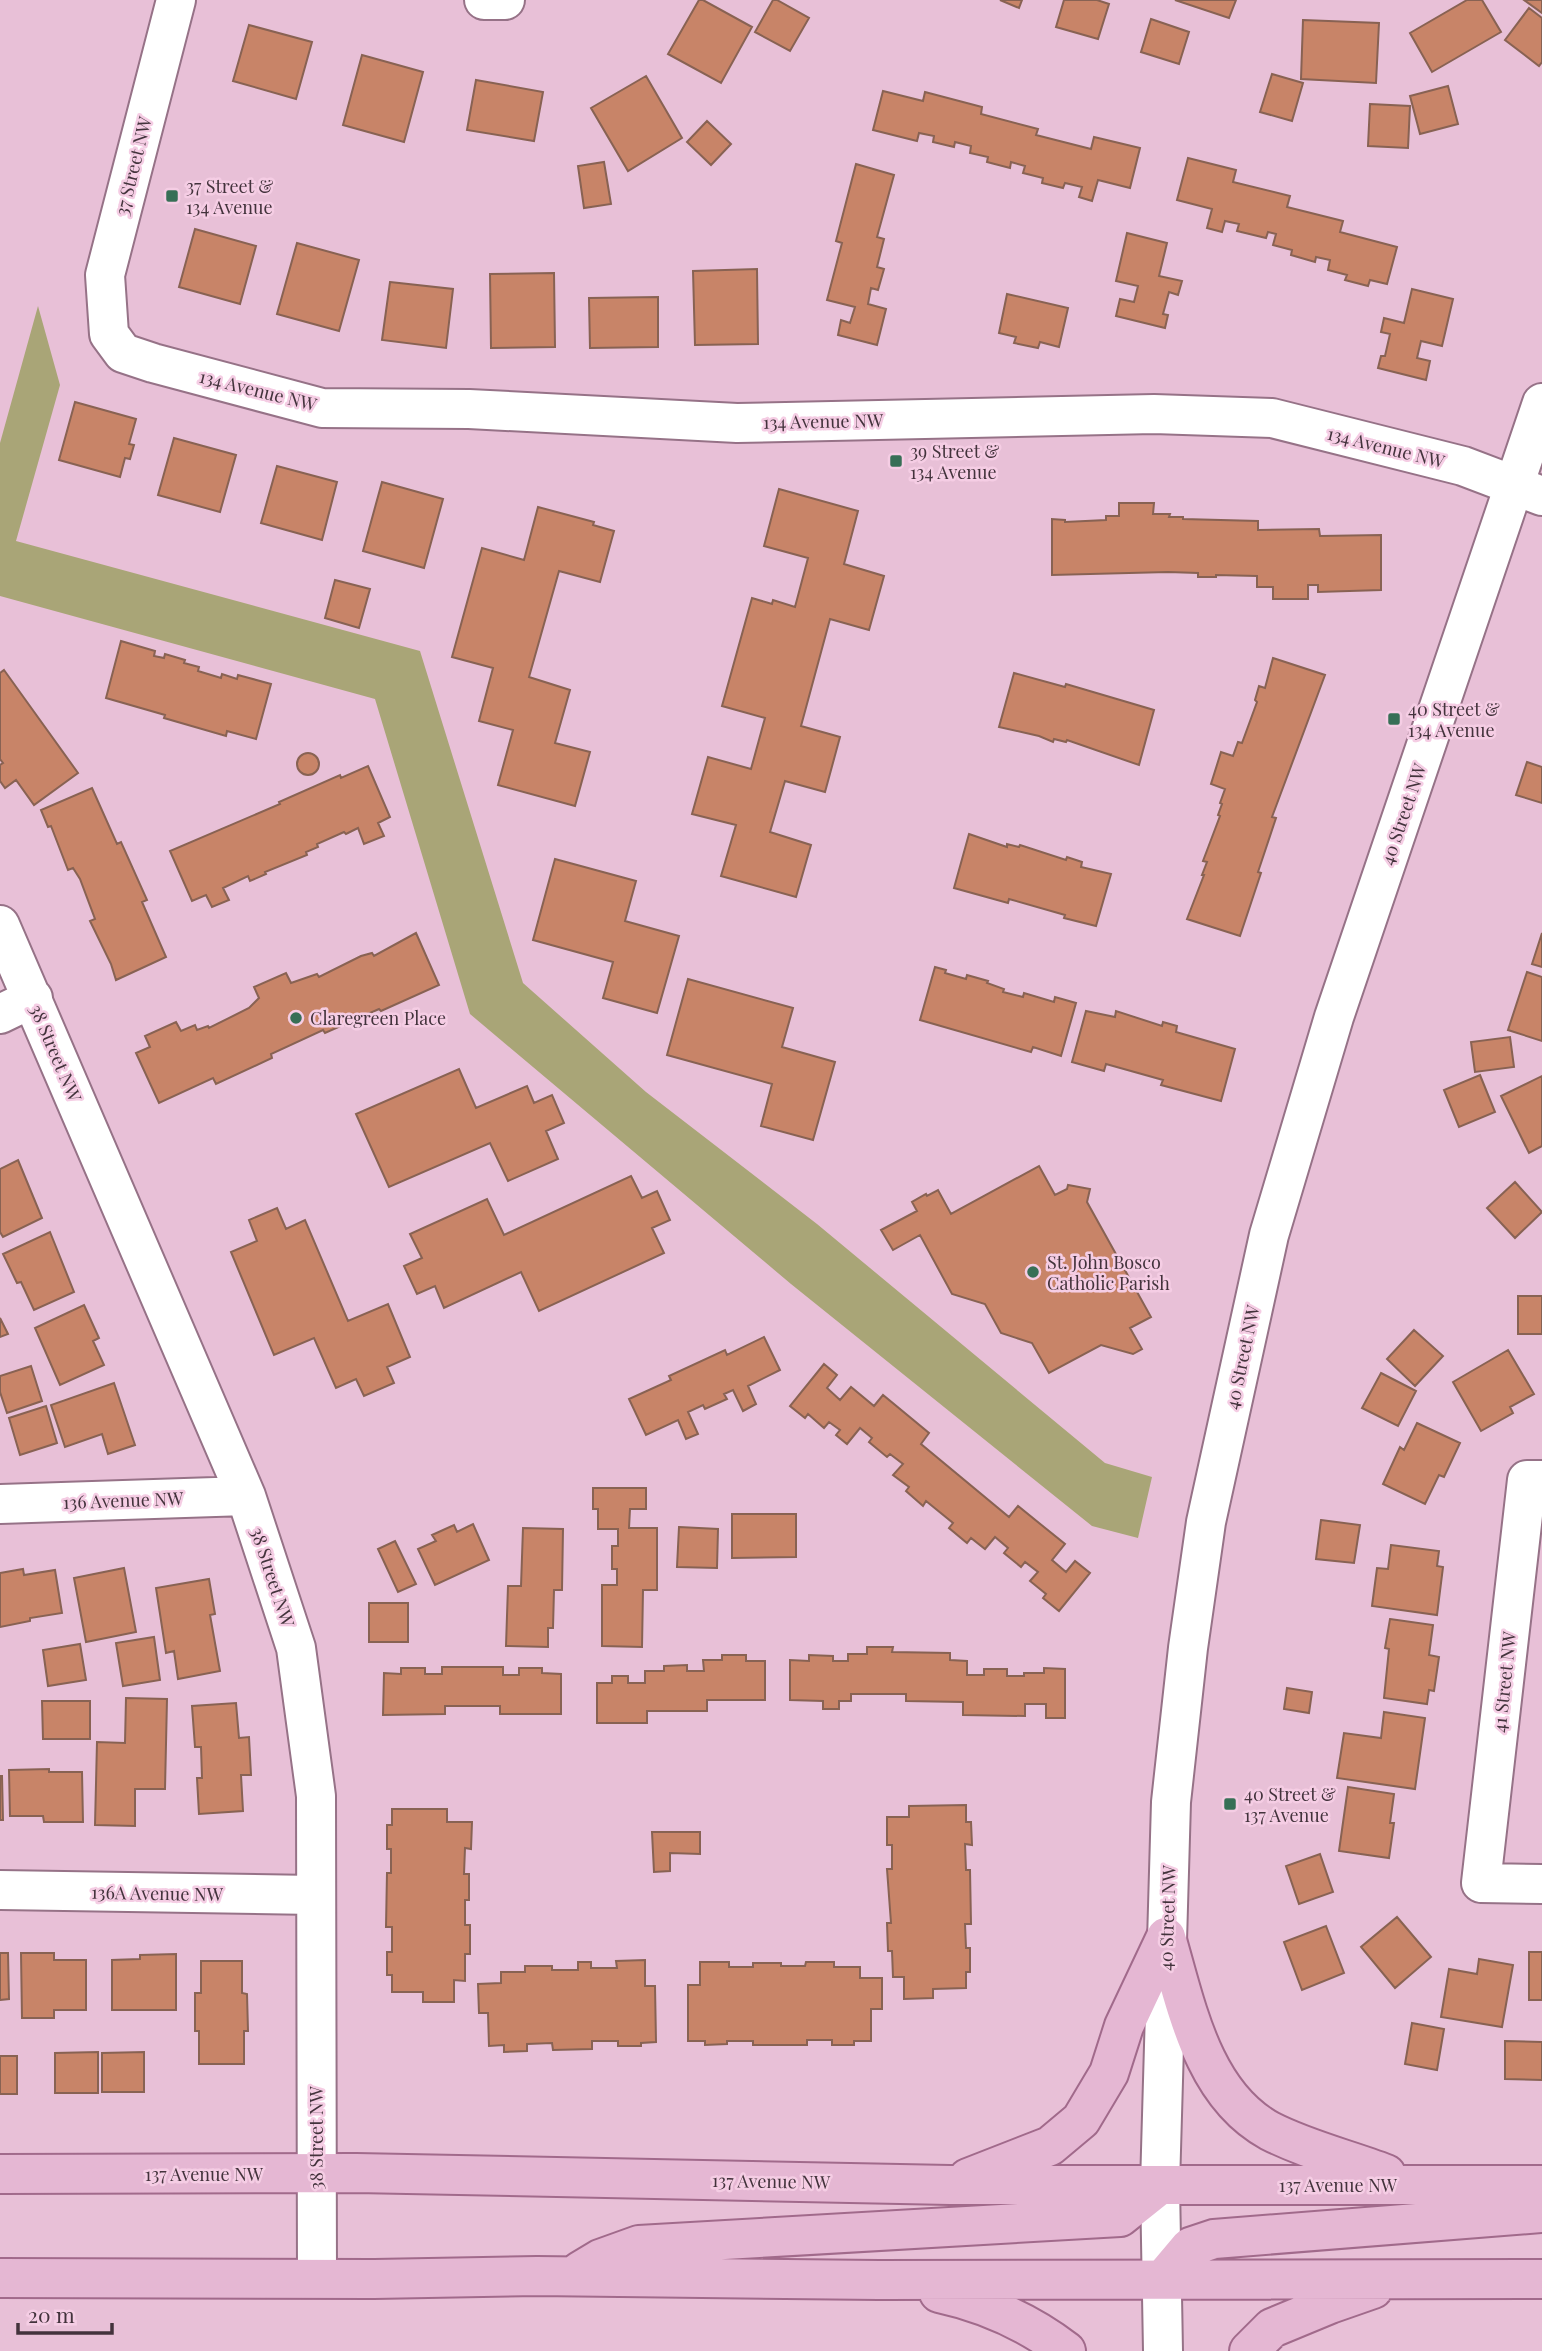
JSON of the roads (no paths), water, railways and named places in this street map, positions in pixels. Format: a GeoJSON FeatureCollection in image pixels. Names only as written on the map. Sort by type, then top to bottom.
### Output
{"type":"FeatureCollection","features":[{"type":"Feature","properties":{"kind":"main road"},"geometry":{"type":"LineString","coordinates":[[1166,1937],[1199,2049],[1222,2087],[1246,2112],[1268,2130],[1324,2154],[1358,2163],[1414,2185]]}},
{"type":"Feature","properties":{"kind":"main road"},"geometry":{"type":"LineString","coordinates":[[950,2185],[1050,2146],[1081,2120],[1109,2073],[1124,2026],[1166,1937]]}},
{"type":"Feature","properties":{"kind":"main road","name":"137 Avenue NW"},"geometry":{"type":"LineString","coordinates":[[0,2174],[356,2172],[950,2185],[1542,2185]]}},
{"type":"Feature","properties":{"kind":"main road"},"geometry":{"type":"LineString","coordinates":[[572,2276],[600,2259],[639,2245],[1120,2217],[1160,2185]]}},
{"type":"Feature","properties":{"kind":"main road"},"geometry":{"type":"LineString","coordinates":[[1163,2279],[1190,2248],[1214,2239],[1542,2213]]}},
{"type":"Feature","properties":{"kind":"main road"},"geometry":{"type":"LineString","coordinates":[[0,2278],[572,2276],[879,2280],[1542,2279]]}},
{"type":"Feature","properties":{"kind":"main road"},"geometry":{"type":"LineString","coordinates":[[1248,2351],[1272,2328],[1330,2304],[1405,2279]]}},
{"type":"Feature","properties":{"kind":"main road"},"geometry":{"type":"LineString","coordinates":[[879,2280],[975,2301],[1031,2327],[1066,2351]]}},
{"type":"Feature","properties":{"kind":"street","name":"37 Street NW"},"geometry":{"type":"LineString","coordinates":[[109,334],[105,275],[176,0]]}},
{"type":"Feature","properties":{"kind":"street"},"geometry":{"type":"LineString","coordinates":[[484,0],[505,0]]}},
{"type":"Feature","properties":{"kind":"street","name":"134 Avenue NW"},"geometry":{"type":"LineString","coordinates":[[109,334],[123,353],[322,408],[469,409],[737,424],[1154,414],[1272,418],[1463,466],[1528,491]]}},
{"type":"Feature","properties":{"kind":"street","name":"40 Street NW"},"geometry":{"type":"LineString","coordinates":[[1163,2351],[1160,2185],[1166,1937],[1174,1764],[1206,1522],[1269,1235],[1334,1017],[1528,491],[1542,403]]}},
{"type":"Feature","properties":{"kind":"street","name":"38 Street NW"},"geometry":{"type":"LineString","coordinates":[[0,925],[16,1006],[246,1496],[296,1648],[316,1796],[317,2278]]}},
{"type":"Feature","properties":{"kind":"street","name":"41 Street NW"},"geometry":{"type":"LineString","coordinates":[[1534,1480],[1482,1883],[1542,1884]]}},
{"type":"Feature","properties":{"kind":"street","name":"136 Avenue NW"},"geometry":{"type":"LineString","coordinates":[[0,1504],[246,1496]]}},
{"type":"Feature","properties":{"kind":"street","name":"136A Avenue NW"},"geometry":{"type":"LineString","coordinates":[[0,1890],[315,1895]]}},
{"type":"Feature","properties":{"kind":"place","name":"37 Street & 134 Avenue"},"geometry":{"type":"Point","coordinates":[172,196]}},
{"type":"Feature","properties":{"kind":"place","name":"39 Street & 134 Avenue"},"geometry":{"type":"Point","coordinates":[896,461]}},
{"type":"Feature","properties":{"kind":"place","name":"40 Street & 134 Avenue"},"geometry":{"type":"Point","coordinates":[1394,719]}},
{"type":"Feature","properties":{"kind":"place","name":"Claregreen Place"},"geometry":{"type":"Point","coordinates":[296,1018]}},
{"type":"Feature","properties":{"kind":"place","name":"St. John Bosco Catholic Parish"},"geometry":{"type":"Point","coordinates":[1033,1272]}},
{"type":"Feature","properties":{"kind":"place","name":"40 Street & 137 Avenue"},"geometry":{"type":"Point","coordinates":[1230,1804]}}]}
